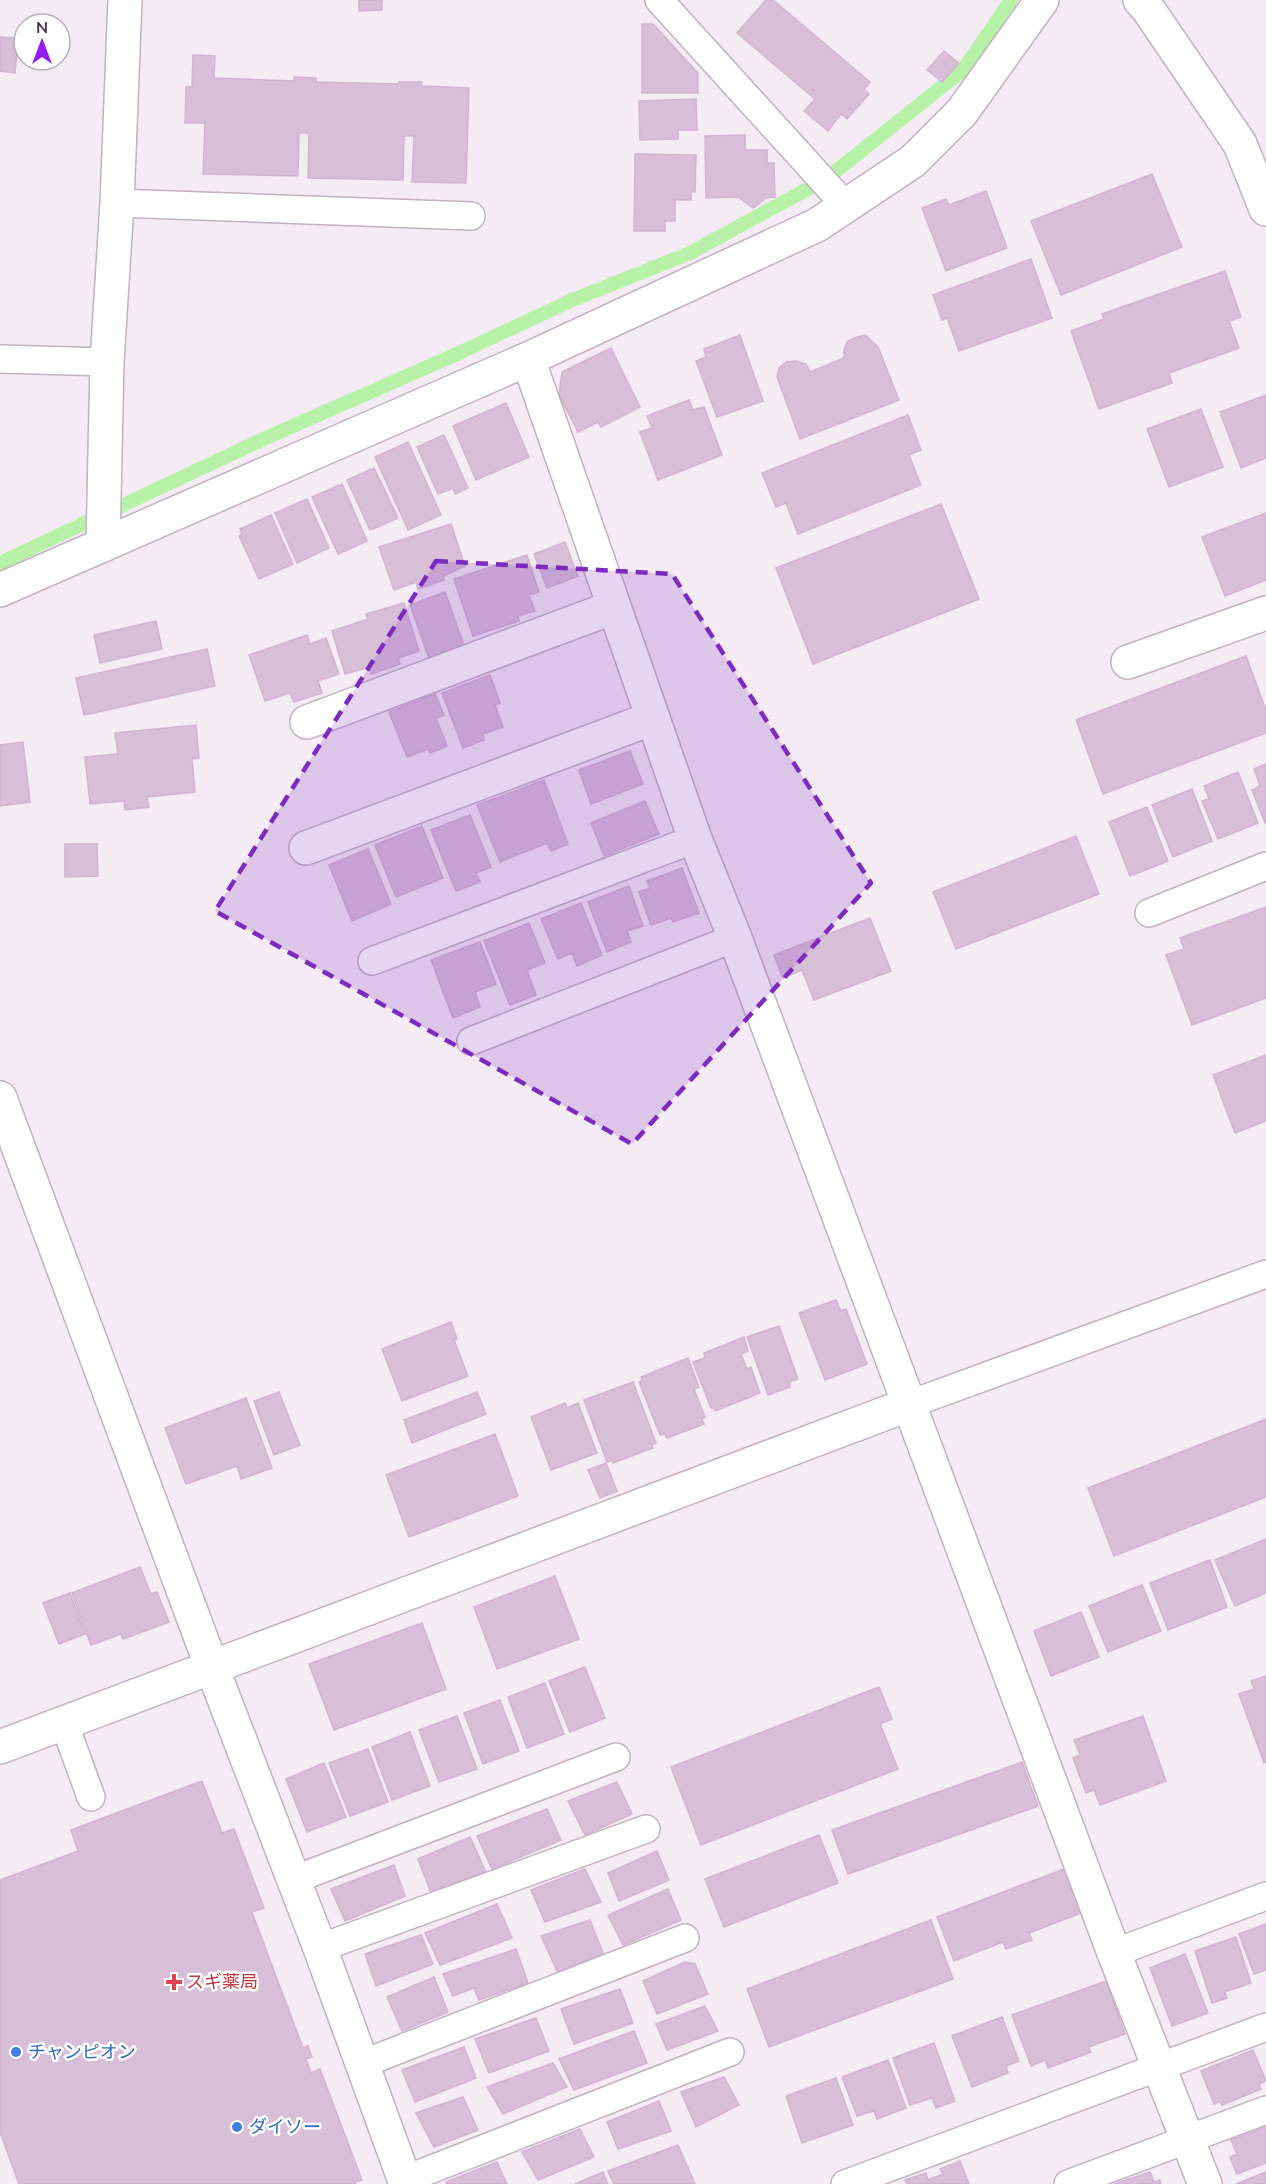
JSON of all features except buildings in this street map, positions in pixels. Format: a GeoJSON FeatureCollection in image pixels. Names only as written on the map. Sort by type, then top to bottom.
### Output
{"type":"FeatureCollection","features":[{"type":"Feature","properties":{"kind":"street"},"geometry":{"type":"LineString","coordinates":[[103,544],[107,362],[117,203],[125,0]]}},
{"type":"Feature","properties":{"kind":"street"},"geometry":{"type":"LineString","coordinates":[[0,590],[528,359],[818,225],[913,161],[962,112],[1042,0]]}},
{"type":"Feature","properties":{"kind":"street"},"geometry":{"type":"LineString","coordinates":[[1140,0],[1253,142],[1266,209]]}},
{"type":"Feature","properties":{"kind":"street"},"geometry":{"type":"LineString","coordinates":[[528,359],[695,838],[735,938],[1114,1953],[1205,2184]]}},
{"type":"Feature","properties":{"kind":"street"},"geometry":{"type":"LineString","coordinates":[[307,722],[614,607]]}},
{"type":"Feature","properties":{"kind":"street"},"geometry":{"type":"LineString","coordinates":[[1128,662],[1266,613]]}},
{"type":"Feature","properties":{"kind":"street"},"geometry":{"type":"LineString","coordinates":[[306,848],[653,718]]}},
{"type":"Feature","properties":{"kind":"street"},"geometry":{"type":"LineString","coordinates":[[0,1098],[211,1665],[320,1948],[405,2182]]}},
{"type":"Feature","properties":{"kind":"street"},"geometry":{"type":"LineString","coordinates":[[0,1747],[211,1665],[598,1523],[910,1404]]}},
{"type":"Feature","properties":{"kind":"lane"},"geometry":{"type":"LineString","coordinates":[[659,0],[847,207]]}},
{"type":"Feature","properties":{"kind":"lane"},"geometry":{"type":"LineString","coordinates":[[117,203],[471,216]]}},
{"type":"Feature","properties":{"kind":"lane"},"geometry":{"type":"LineString","coordinates":[[0,359],[107,362]]}},
{"type":"Feature","properties":{"kind":"lane"},"geometry":{"type":"LineString","coordinates":[[372,961],[695,838]]}},
{"type":"Feature","properties":{"kind":"lane"},"geometry":{"type":"LineString","coordinates":[[1149,913],[1266,866]]}},
{"type":"Feature","properties":{"kind":"lane"},"geometry":{"type":"LineString","coordinates":[[471,1041],[735,938]]}},
{"type":"Feature","properties":{"kind":"lane"},"geometry":{"type":"LineString","coordinates":[[910,1404],[1266,1274]]}},
{"type":"Feature","properties":{"kind":"lane"},"geometry":{"type":"LineString","coordinates":[[63,1723],[91,1797]]}},
{"type":"Feature","properties":{"kind":"lane"},"geometry":{"type":"LineString","coordinates":[[293,1880],[616,1757]]}},
{"type":"Feature","properties":{"kind":"lane"},"geometry":{"type":"LineString","coordinates":[[320,1948],[646,1829]]}},
{"type":"Feature","properties":{"kind":"lane"},"geometry":{"type":"LineString","coordinates":[[1114,1953],[1266,1896]]}},
{"type":"Feature","properties":{"kind":"lane"},"geometry":{"type":"LineString","coordinates":[[362,2064],[685,1938]]}},
{"type":"Feature","properties":{"kind":"lane"},"geometry":{"type":"LineString","coordinates":[[845,2184],[1266,2027]]}},
{"type":"Feature","properties":{"kind":"lane"},"geometry":{"type":"LineString","coordinates":[[405,2182],[730,2052]]}},
{"type":"Feature","properties":{"kind":"lane"},"geometry":{"type":"LineString","coordinates":[[1068,2184],[1266,2110]]}},
{"type":"Feature","properties":{"kind":"highlighted area"},"geometry":{"type":"Polygon","coordinates":[[[436,561],[672,574],[871,883],[632,1144],[215,911],[436,561]]]}},
{"type":"Feature","properties":{"kind":"waterway"},"geometry":{"type":"LineString","coordinates":[[0,563],[259,441],[459,353],[570,301],[690,253],[826,179],[963,70],[1011,0]]}},
{"type":"Feature","properties":{"kind":"place","name":"スギ薬局"},"geometry":{"type":"Point","coordinates":[174,1982]}},
{"type":"Feature","properties":{"kind":"place","name":"チャンピオン"},"geometry":{"type":"Point","coordinates":[16,2052]}},
{"type":"Feature","properties":{"kind":"place","name":"ダイソー"},"geometry":{"type":"Point","coordinates":[237,2127]}}]}
